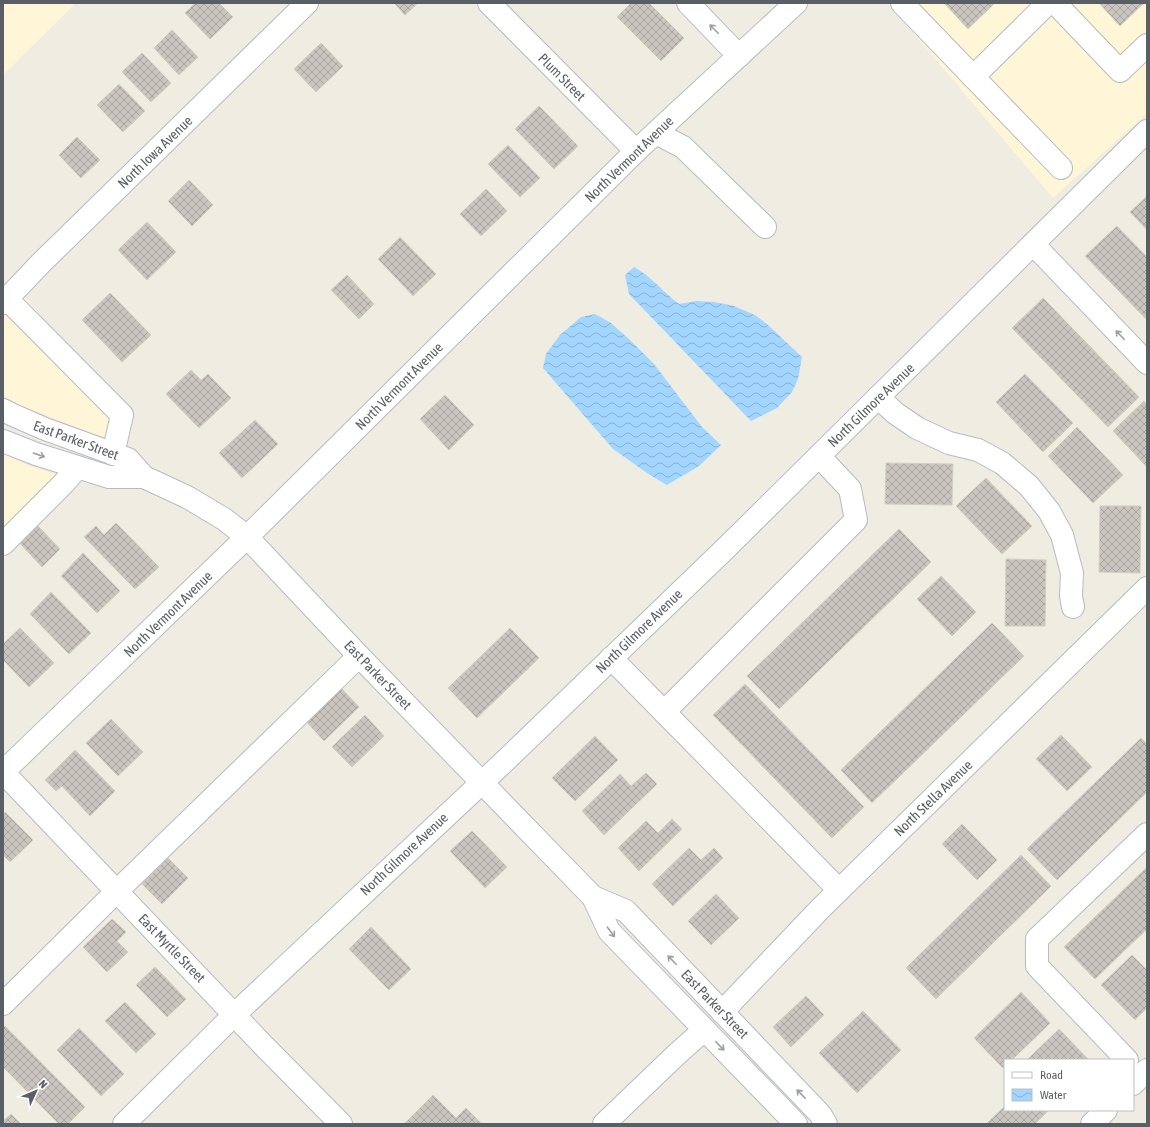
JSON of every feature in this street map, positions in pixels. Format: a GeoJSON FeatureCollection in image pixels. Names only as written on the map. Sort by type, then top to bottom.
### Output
{"type":"FeatureCollection","features":[{"type":"Feature","properties":{"kind":"street","name":"North Iowa Avenue"},"geometry":{"type":"LineString","coordinates":[[5,301],[41,263],[307,3]]}},
{"type":"Feature","properties":{"kind":"street","name":"Plum Street"},"geometry":{"type":"LineString","coordinates":[[489,3],[636,152]]}},
{"type":"Feature","properties":{"kind":"street"},"geometry":{"type":"LineString","coordinates":[[688,3],[739,56]]}},
{"type":"Feature","properties":{"kind":"street","name":"North Vermont Avenue"},"geometry":{"type":"LineString","coordinates":[[3,772],[247,537],[636,152],[796,3]]}},
{"type":"Feature","properties":{"kind":"street"},"geometry":{"type":"LineString","coordinates":[[902,3],[1061,168]]}},
{"type":"Feature","properties":{"kind":"street"},"geometry":{"type":"LineString","coordinates":[[973,77],[1048,3]]}},
{"type":"Feature","properties":{"kind":"street"},"geometry":{"type":"LineString","coordinates":[[1055,3],[1120,72],[1147,45]]}},
{"type":"Feature","properties":{"kind":"street","name":"North Gilmore Avenue"},"geometry":{"type":"LineString","coordinates":[[124,1124],[235,1014],[611,658],[819,456],[1147,131]]}},
{"type":"Feature","properties":{"kind":"street"},"geometry":{"type":"LineString","coordinates":[[656,133],[683,147],[765,227]]}},
{"type":"Feature","properties":{"kind":"street"},"geometry":{"type":"LineString","coordinates":[[1033,244],[1147,363]]}},
{"type":"Feature","properties":{"kind":"street"},"geometry":{"type":"LineString","coordinates":[[5,301],[122,415],[113,454]]}},
{"type":"Feature","properties":{"kind":"street"},"geometry":{"type":"LineString","coordinates":[[878,397],[895,413],[917,428],[949,443],[978,450],[1002,463],[1029,486],[1049,511],[1062,535],[1072,573],[1071,596],[1073,607]]}},
{"type":"Feature","properties":{"kind":"street","name":"East Parker Street"},"geometry":{"type":"LineString","coordinates":[[3,410],[13,416],[45,429],[128,459],[144,477],[187,497],[224,519],[247,537],[593,897],[609,931],[796,1124]]}},
{"type":"Feature","properties":{"kind":"street","name":"East Parker Street"},"geometry":{"type":"LineString","coordinates":[[3,441],[77,468],[109,477],[144,477]]}},
{"type":"Feature","properties":{"kind":"street"},"geometry":{"type":"LineString","coordinates":[[664,712],[856,520],[850,489],[819,456]]}},
{"type":"Feature","properties":{"kind":"street"},"geometry":{"type":"LineString","coordinates":[[3,544],[77,468]]}},
{"type":"Feature","properties":{"kind":"street","name":"North Stella Avenue"},"geometry":{"type":"LineString","coordinates":[[722,1012],[839,890],[1147,588]]}},
{"type":"Feature","properties":{"kind":"street"},"geometry":{"type":"LineString","coordinates":[[3,1004],[117,891],[360,656]]}},
{"type":"Feature","properties":{"kind":"street"},"geometry":{"type":"LineString","coordinates":[[611,658],[839,890]]}},
{"type":"Feature","properties":{"kind":"street","name":"East Myrtle Street"},"geometry":{"type":"LineString","coordinates":[[3,772],[263,1045],[341,1124]]}},
{"type":"Feature","properties":{"kind":"street"},"geometry":{"type":"LineString","coordinates":[[1125,1059],[1037,966],[1037,939],[1147,834]]}},
{"type":"Feature","properties":{"kind":"street","name":"East Parker Street"},"geometry":{"type":"LineString","coordinates":[[593,897],[626,911],[820,1114],[826,1124]]}},
{"type":"Feature","properties":{"kind":"street"},"geometry":{"type":"LineString","coordinates":[[604,1124],[704,1030]]}},
{"type":"Feature","properties":{"kind":"street"},"geometry":{"type":"LineString","coordinates":[[1092,1124],[1105,1111]]}},
{"type":"Feature","properties":{"kind":"shaded area"},"geometry":{"type":"Polygon","coordinates":[[[3,3],[76,3],[3,75],[3,3]]]}},
{"type":"Feature","properties":{"kind":"shaded area"},"geometry":{"type":"Polygon","coordinates":[[[888,3],[1147,3],[1147,113],[1053,198],[888,3]]]}},
{"type":"Feature","properties":{"kind":"shaded area"},"geometry":{"type":"Polygon","coordinates":[[[25,297],[128,416],[108,439],[19,405],[3,395],[3,318],[25,297]]]}},
{"type":"Feature","properties":{"kind":"shaded area"},"geometry":{"type":"Polygon","coordinates":[[[3,454],[31,466],[73,480],[3,559],[3,454]]]}},
{"type":"Feature","properties":{"kind":"water"},"geometry":{"type":"Polygon","coordinates":[[[634,267],[646,275],[679,304],[696,301],[714,302],[734,306],[755,315],[767,324],[802,357],[798,379],[792,392],[777,408],[751,421],[629,294],[625,275],[634,267]]]}},
{"type":"Feature","properties":{"kind":"water"},"geometry":{"type":"Polygon","coordinates":[[[595,314],[611,323],[654,364],[702,427],[721,445],[699,466],[667,485],[613,449],[543,368],[546,354],[560,335],[581,317],[595,314]]]}},
{"type":"Feature","properties":{"kind":"building"},"geometry":{"type":"Polygon","coordinates":[[[195,3],[219,3],[233,17],[210,39],[185,13],[195,3]]]}},
{"type":"Feature","properties":{"kind":"building"},"geometry":{"type":"Polygon","coordinates":[[[394,3],[418,3],[405,15],[394,3]]]}},
{"type":"Feature","properties":{"kind":"building"},"geometry":{"type":"Polygon","coordinates":[[[631,3],[649,3],[684,38],[661,61],[617,17],[631,3]]]}},
{"type":"Feature","properties":{"kind":"building"},"geometry":{"type":"Polygon","coordinates":[[[944,3],[995,3],[968,29],[944,3]]]}},
{"type":"Feature","properties":{"kind":"building"},"geometry":{"type":"Polygon","coordinates":[[[1099,3],[1144,3],[1120,26],[1099,3]]]}},
{"type":"Feature","properties":{"kind":"building"},"geometry":{"type":"Polygon","coordinates":[[[172,30],[198,57],[179,75],[154,48],[172,30]]]}},
{"type":"Feature","properties":{"kind":"building"},"geometry":{"type":"Polygon","coordinates":[[[321,43],[343,66],[316,92],[294,69],[321,43]]]}},
{"type":"Feature","properties":{"kind":"building"},"geometry":{"type":"Polygon","coordinates":[[[142,53],[171,83],[151,102],[122,72],[142,53]]]}},
{"type":"Feature","properties":{"kind":"building"},"geometry":{"type":"Polygon","coordinates":[[[119,84],[145,111],[123,132],[97,105],[119,84]]]}},
{"type":"Feature","properties":{"kind":"building"},"geometry":{"type":"Polygon","coordinates":[[[539,106],[578,146],[554,169],[515,129],[539,106]]]}},
{"type":"Feature","properties":{"kind":"building"},"geometry":{"type":"Polygon","coordinates":[[[77,137],[100,160],[81,178],[59,155],[77,137]]]}},
{"type":"Feature","properties":{"kind":"building"},"geometry":{"type":"Polygon","coordinates":[[[508,145],[540,178],[520,197],[488,164],[508,145]]]}},
{"type":"Feature","properties":{"kind":"building"},"geometry":{"type":"Polygon","coordinates":[[[189,180],[213,205],[192,226],[168,201],[189,180]]]}},
{"type":"Feature","properties":{"kind":"building"},"geometry":{"type":"Polygon","coordinates":[[[486,189],[507,211],[481,236],[460,214],[486,189]]]}},
{"type":"Feature","properties":{"kind":"building"},"geometry":{"type":"Polygon","coordinates":[[[1147,196],[1147,230],[1130,212],[1147,196]]]}},
{"type":"Feature","properties":{"kind":"building"},"geometry":{"type":"Polygon","coordinates":[[[147,222],[176,252],[147,280],[118,250],[147,222]]]}},
{"type":"Feature","properties":{"kind":"building"},"geometry":{"type":"Polygon","coordinates":[[[1117,226],[1147,257],[1147,320],[1085,256],[1117,226]]]}},
{"type":"Feature","properties":{"kind":"building"},"geometry":{"type":"Polygon","coordinates":[[[400,237],[436,274],[413,296],[378,259],[400,237]]]}},
{"type":"Feature","properties":{"kind":"building"},"geometry":{"type":"Polygon","coordinates":[[[347,275],[374,304],[359,319],[331,290],[347,275]]]}},
{"type":"Feature","properties":{"kind":"building"},"geometry":{"type":"Polygon","coordinates":[[[110,293],[151,335],[122,362],[82,320],[110,293]]]}},
{"type":"Feature","properties":{"kind":"building"},"geometry":{"type":"Polygon","coordinates":[[[1043,298],[1139,397],[1108,427],[1012,328],[1043,298]]]}},
{"type":"Feature","properties":{"kind":"building"},"geometry":{"type":"Polygon","coordinates":[[[191,370],[201,380],[208,374],[231,398],[199,428],[166,394],[191,370]]]}},
{"type":"Feature","properties":{"kind":"building"},"geometry":{"type":"Polygon","coordinates":[[[1025,374],[1073,423],[1043,452],[996,402],[1025,374]]]}},
{"type":"Feature","properties":{"kind":"building"},"geometry":{"type":"Polygon","coordinates":[[[445,395],[474,425],[449,450],[420,419],[445,395]]]}},
{"type":"Feature","properties":{"kind":"building"},"geometry":{"type":"Polygon","coordinates":[[[1144,401],[1147,405],[1147,467],[1113,431],[1144,401]]]}},
{"type":"Feature","properties":{"kind":"building"},"geometry":{"type":"Polygon","coordinates":[[[255,420],[278,444],[242,478],[219,453],[255,420]]]}},
{"type":"Feature","properties":{"kind":"building"},"geometry":{"type":"Polygon","coordinates":[[[1077,427],[1123,475],[1093,503],[1048,456],[1077,427]]]}},
{"type":"Feature","properties":{"kind":"building"},"geometry":{"type":"Polygon","coordinates":[[[886,463],[953,464],[952,505],[885,504],[886,463]]]}},
{"type":"Feature","properties":{"kind":"building"},"geometry":{"type":"Polygon","coordinates":[[[986,478],[1032,526],[1002,554],[956,506],[986,478]]]}},
{"type":"Feature","properties":{"kind":"building"},"geometry":{"type":"Polygon","coordinates":[[[1100,506],[1141,506],[1140,573],[1099,572],[1100,506]]]}},
{"type":"Feature","properties":{"kind":"building"},"geometry":{"type":"Polygon","coordinates":[[[35,523],[60,549],[42,567],[17,540],[35,523]]]}},
{"type":"Feature","properties":{"kind":"building"},"geometry":{"type":"Polygon","coordinates":[[[116,523],[159,567],[135,589],[84,537],[96,526],[104,535],[116,523]]]}},
{"type":"Feature","properties":{"kind":"building"},"geometry":{"type":"Polygon","coordinates":[[[899,529],[931,562],[779,709],[747,676],[899,529]]]}},
{"type":"Feature","properties":{"kind":"building"},"geometry":{"type":"Polygon","coordinates":[[[83,553],[120,591],[97,613],[61,576],[83,553]]]}},
{"type":"Feature","properties":{"kind":"building"},"geometry":{"type":"Polygon","coordinates":[[[1006,559],[1046,560],[1045,626],[1005,626],[1006,559]]]}},
{"type":"Feature","properties":{"kind":"building"},"geometry":{"type":"Polygon","coordinates":[[[941,576],[976,612],[952,636],[917,599],[941,576]]]}},
{"type":"Feature","properties":{"kind":"building"},"geometry":{"type":"Polygon","coordinates":[[[51,592],[91,633],[69,654],[30,614],[51,592]]]}},
{"type":"Feature","properties":{"kind":"building"},"geometry":{"type":"Polygon","coordinates":[[[992,623],[1024,656],[872,803],[841,770],[992,623]]]}},
{"type":"Feature","properties":{"kind":"building"},"geometry":{"type":"Polygon","coordinates":[[[20,628],[54,663],[29,687],[3,660],[3,644],[20,628]]]}},
{"type":"Feature","properties":{"kind":"building"},"geometry":{"type":"Polygon","coordinates":[[[510,628],[539,658],[477,718],[448,688],[510,628]]]}},
{"type":"Feature","properties":{"kind":"building"},"geometry":{"type":"Polygon","coordinates":[[[745,684],[864,807],[832,838],[713,715],[745,684]]]}},
{"type":"Feature","properties":{"kind":"building"},"geometry":{"type":"Polygon","coordinates":[[[340,687],[359,707],[324,741],[305,720],[340,687]]]}},
{"type":"Feature","properties":{"kind":"building"},"geometry":{"type":"Polygon","coordinates":[[[365,715],[384,736],[352,767],[332,747],[365,715]]]}},
{"type":"Feature","properties":{"kind":"building"},"geometry":{"type":"Polygon","coordinates":[[[111,719],[143,752],[118,776],[86,743],[111,719]]]}},
{"type":"Feature","properties":{"kind":"building"},"geometry":{"type":"Polygon","coordinates":[[[1061,735],[1092,767],[1067,791],[1036,759],[1061,735]]]}},
{"type":"Feature","properties":{"kind":"building"},"geometry":{"type":"Polygon","coordinates":[[[595,736],[618,760],[575,801],[552,778],[595,736]]]}},
{"type":"Feature","properties":{"kind":"building"},"geometry":{"type":"Polygon","coordinates":[[[1141,738],[1147,744],[1147,792],[1057,880],[1027,849],[1141,738]]]}},
{"type":"Feature","properties":{"kind":"building"},"geometry":{"type":"Polygon","coordinates":[[[75,750],[115,791],[90,816],[62,786],[56,791],[45,780],[75,750]]]}},
{"type":"Feature","properties":{"kind":"building"},"geometry":{"type":"Polygon","coordinates":[[[646,773],[657,784],[604,835],[582,811],[620,774],[631,786],[646,773]]]}},
{"type":"Feature","properties":{"kind":"building"},"geometry":{"type":"Polygon","coordinates":[[[5,812],[33,840],[10,862],[3,855],[3,814],[5,812]]]}},
{"type":"Feature","properties":{"kind":"building"},"geometry":{"type":"Polygon","coordinates":[[[672,819],[682,829],[639,871],[618,848],[646,821],[658,833],[672,819]]]}},
{"type":"Feature","properties":{"kind":"building"},"geometry":{"type":"Polygon","coordinates":[[[962,824],[997,860],[977,880],[942,844],[962,824]]]}},
{"type":"Feature","properties":{"kind":"building"},"geometry":{"type":"Polygon","coordinates":[[[472,831],[507,867],[485,888],[450,851],[472,831]]]}},
{"type":"Feature","properties":{"kind":"building"},"geometry":{"type":"Polygon","coordinates":[[[689,848],[701,860],[714,848],[723,858],[673,906],[652,884],[689,848]]]}},
{"type":"Feature","properties":{"kind":"building"},"geometry":{"type":"Polygon","coordinates":[[[1021,855],[1051,886],[936,999],[906,968],[1021,855]]]}},
{"type":"Feature","properties":{"kind":"building"},"geometry":{"type":"Polygon","coordinates":[[[168,858],[188,878],[162,904],[142,884],[168,858]]]}},
{"type":"Feature","properties":{"kind":"building"},"geometry":{"type":"Polygon","coordinates":[[[1147,867],[1147,929],[1095,979],[1064,947],[1147,867]]]}},
{"type":"Feature","properties":{"kind":"building"},"geometry":{"type":"Polygon","coordinates":[[[716,894],[739,918],[711,945],[688,921],[716,894]]]}},
{"type":"Feature","properties":{"kind":"building"},"geometry":{"type":"Polygon","coordinates":[[[112,919],[126,932],[117,941],[128,952],[107,972],[83,947],[112,919]]]}},
{"type":"Feature","properties":{"kind":"building"},"geometry":{"type":"Polygon","coordinates":[[[371,927],[411,969],[389,990],[349,949],[371,927]]]}},
{"type":"Feature","properties":{"kind":"building"},"geometry":{"type":"Polygon","coordinates":[[[1132,955],[1147,970],[1147,1008],[1135,1020],[1101,985],[1132,955]]]}},
{"type":"Feature","properties":{"kind":"building"},"geometry":{"type":"Polygon","coordinates":[[[155,967],[186,999],[167,1017],[136,985],[155,967]]]}},
{"type":"Feature","properties":{"kind":"building"},"geometry":{"type":"Polygon","coordinates":[[[1021,992],[1050,1023],[1013,1059],[1004,1059],[1003,1068],[974,1038],[1021,992]]]}},
{"type":"Feature","properties":{"kind":"building"},"geometry":{"type":"Polygon","coordinates":[[[806,996],[824,1015],[791,1047],[773,1027],[806,996]]]}},
{"type":"Feature","properties":{"kind":"building"},"geometry":{"type":"Polygon","coordinates":[[[125,1002],[156,1034],[136,1053],[105,1021],[125,1002]]]}},
{"type":"Feature","properties":{"kind":"building"},"geometry":{"type":"Polygon","coordinates":[[[863,1011],[901,1050],[857,1093],[819,1053],[863,1011]]]}},
{"type":"Feature","properties":{"kind":"building"},"geometry":{"type":"Polygon","coordinates":[[[5,1026],[85,1107],[68,1124],[59,1124],[3,1067],[3,1028],[5,1026]]]}},
{"type":"Feature","properties":{"kind":"building"},"geometry":{"type":"Polygon","coordinates":[[[79,1028],[124,1074],[101,1096],[57,1050],[79,1028]]]}},
{"type":"Feature","properties":{"kind":"building"},"geometry":{"type":"Polygon","coordinates":[[[1059,1029],[1088,1059],[1028,1059],[1059,1029]]]}},
{"type":"Feature","properties":{"kind":"building"},"geometry":{"type":"Polygon","coordinates":[[[433,1095],[456,1118],[466,1108],[482,1124],[404,1124],[433,1095]]]}},
{"type":"Feature","properties":{"kind":"building"},"geometry":{"type":"Polygon","coordinates":[[[1004,1107],[1004,1111],[1048,1111],[1035,1124],[986,1124],[1004,1107]]]}},
{"type":"Feature","properties":{"kind":"building"},"geometry":{"type":"Polygon","coordinates":[[[11,1114],[21,1124],[3,1124],[3,1121],[11,1114]]]}}]}
